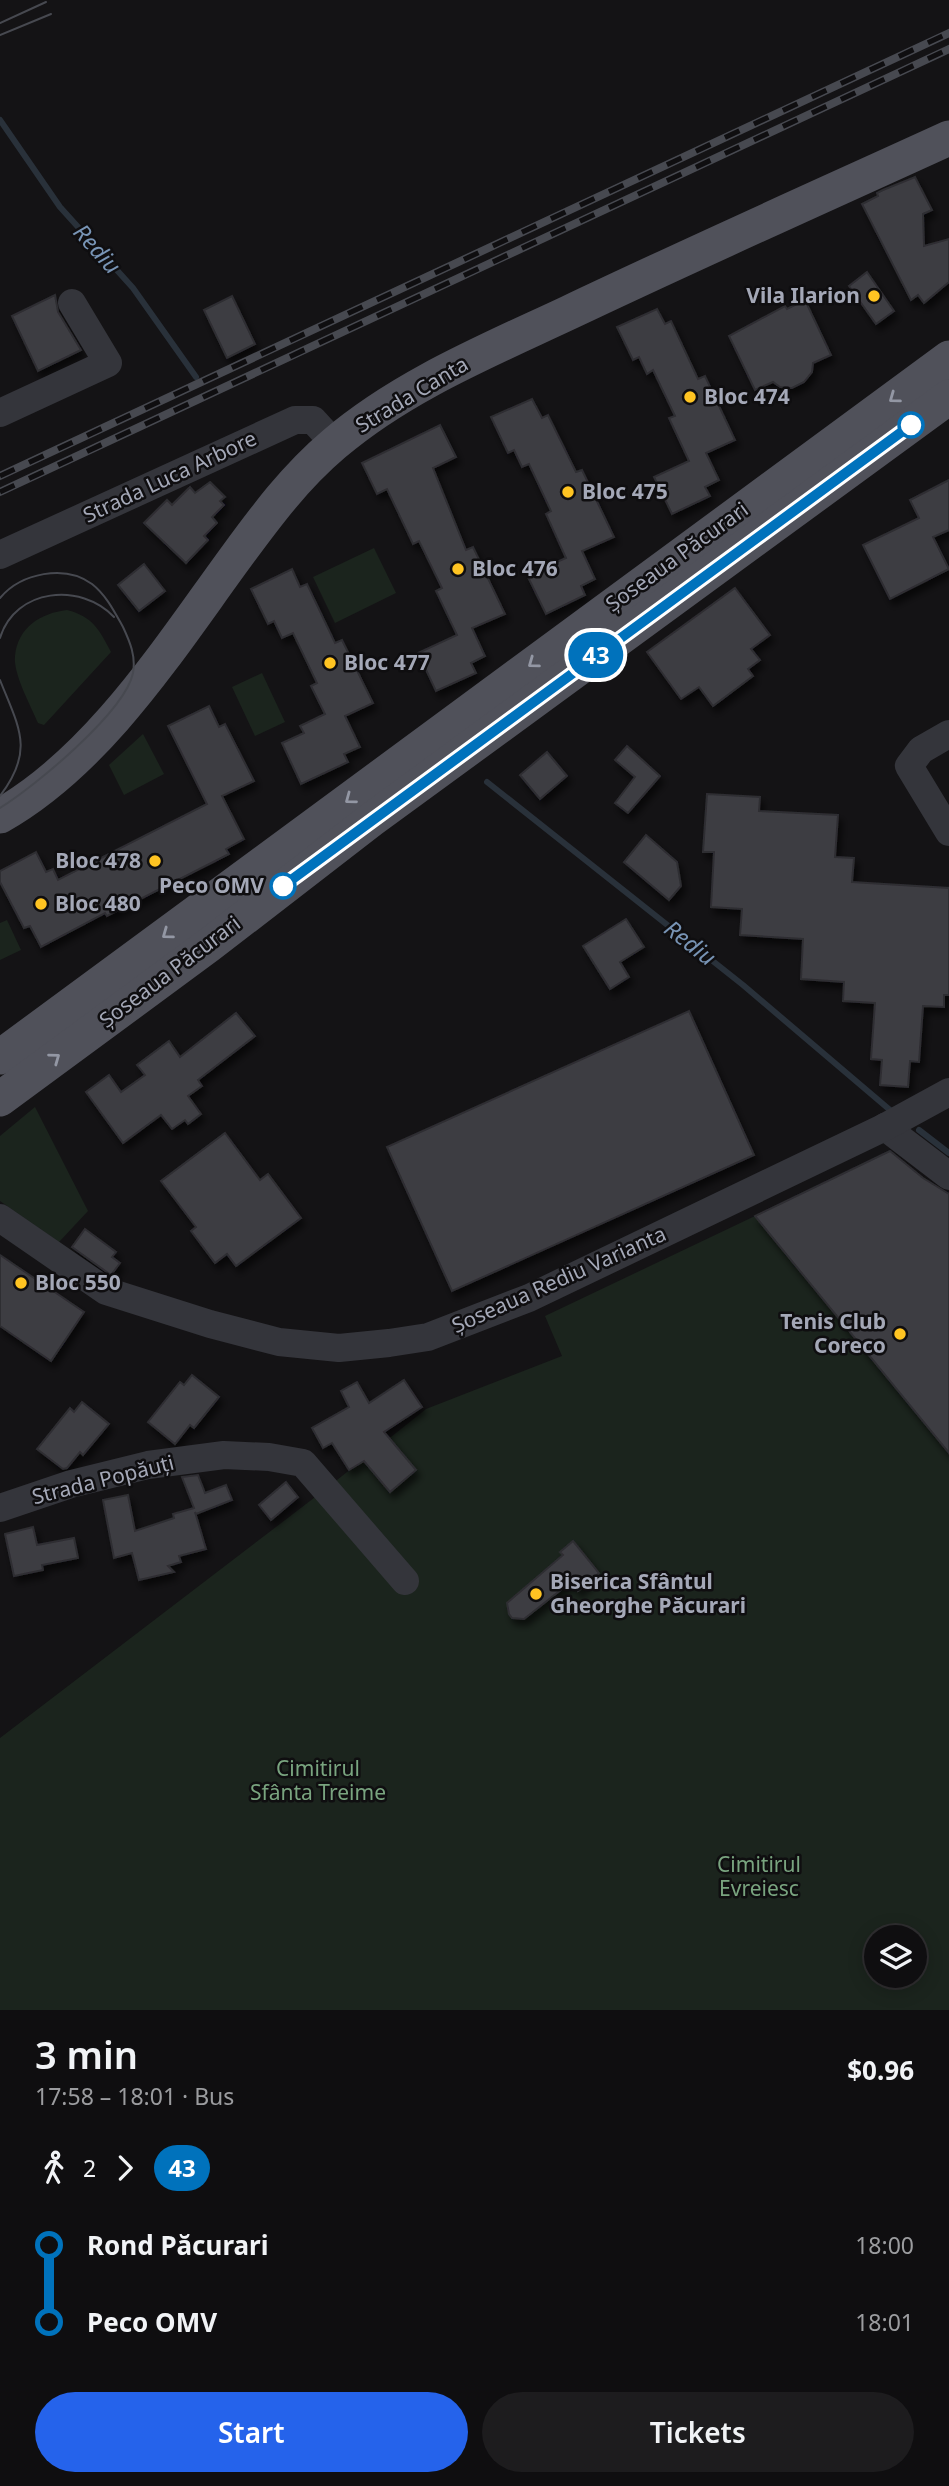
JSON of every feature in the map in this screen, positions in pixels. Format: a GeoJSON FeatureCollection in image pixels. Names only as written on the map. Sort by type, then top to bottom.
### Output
{"type":"FeatureCollection","features":[{"type":"Feature","properties":{"kind":"main road","name":"Strada Canta"},"geometry":{"type":"LineString","coordinates":[[0,816],[46,786],[99,734],[176,640],[327,435],[358,399],[452,345],[949,116]]}},
{"type":"Feature","properties":{"kind":"main road","name":"Strada Canta"},"geometry":{"type":"LineString","coordinates":[[0,793],[36,765],[134,664],[283,464],[327,435],[369,417],[461,363],[949,138]]}},
{"type":"Feature","properties":{"kind":"main road","name":"Șoseaua Păcurari"},"geometry":{"type":"LineString","coordinates":[[0,1057],[949,358]]}},
{"type":"Feature","properties":{"kind":"main road","name":"Șoseaua Păcurari"},"geometry":{"type":"LineString","coordinates":[[0,1099],[209,945],[379,814],[949,397]]}},
{"type":"Feature","properties":{"kind":"street"},"geometry":{"type":"LineString","coordinates":[[0,413],[108,363],[72,303]]}},
{"type":"Feature","properties":{"kind":"street","name":"Strada Luca Arbore"},"geometry":{"type":"LineString","coordinates":[[0,555],[295,419],[313,420],[327,435]]}},
{"type":"Feature","properties":{"kind":"street"},"geometry":{"type":"LineString","coordinates":[[949,734],[921,750],[909,766],[949,832]]}},
{"type":"Feature","properties":{"kind":"street","name":"Șoseaua Rediu Varianta"},"geometry":{"type":"LineString","coordinates":[[0,1218],[106,1291],[210,1324],[279,1342],[339,1348],[389,1343],[428,1337],[529,1298],[885,1128],[949,1092]]}},
{"type":"Feature","properties":{"kind":"street"},"geometry":{"type":"LineString","coordinates":[[885,1128],[949,1176]]}},
{"type":"Feature","properties":{"kind":"street","name":"Strada Popăuți"},"geometry":{"type":"LineString","coordinates":[[0,1508],[71,1484],[148,1465],[224,1455],[269,1457],[303,1463],[405,1581]]}},
{"type":"Feature","properties":{"kind":"green space"},"geometry":{"type":"Polygon","coordinates":[[[374,548],[396,593],[335,623],[313,577],[374,548]]]}},
{"type":"Feature","properties":{"kind":"green space"},"geometry":{"type":"Polygon","coordinates":[[[67,610],[89,620],[111,652],[44,725],[38,723],[20,681],[15,663],[17,646],[32,623],[48,614],[67,610]]]}},
{"type":"Feature","properties":{"kind":"green space"},"geometry":{"type":"Polygon","coordinates":[[[262,673],[285,722],[255,736],[232,687],[262,673]]]}},
{"type":"Feature","properties":{"kind":"green space"},"geometry":{"type":"Polygon","coordinates":[[[143,734],[164,774],[124,795],[109,765],[143,734]]]}},
{"type":"Feature","properties":{"kind":"green space"},"geometry":{"type":"Polygon","coordinates":[[[7,920],[21,950],[0,960],[0,923],[7,920]]]}},
{"type":"Feature","properties":{"kind":"green space"},"geometry":{"type":"Polygon","coordinates":[[[35,1107],[88,1211],[59,1242],[0,1201],[0,1136],[35,1107]]]}},
{"type":"Feature","properties":{"kind":"green space","name":"Cimitirul Sfânta Treime"},"geometry":{"type":"Polygon","coordinates":[[[755,1216],[949,1453],[949,2010],[0,2010],[0,1738],[426,1409],[562,1356],[545,1316],[755,1216]]]}},
{"type":"Feature","properties":{"kind":"building"},"geometry":{"type":"Polygon","coordinates":[[[915,177],[932,210],[923,214],[924,246],[949,239],[949,282],[924,303],[918,295],[911,300],[862,204],[878,196],[877,193],[915,177]]]}},
{"type":"Feature","properties":{"kind":"building","name":"Vila Ilarion"},"geometry":{"type":"Polygon","coordinates":[[[867,272],[894,311],[876,324],[849,286],[867,272]]]}},
{"type":"Feature","properties":{"kind":"building"},"geometry":{"type":"Polygon","coordinates":[[[55,295],[58,312],[81,350],[38,371],[12,316],[55,295]]]}},
{"type":"Feature","properties":{"kind":"building"},"geometry":{"type":"Polygon","coordinates":[[[232,296],[255,344],[227,358],[204,310],[232,296]]]}},
{"type":"Feature","properties":{"kind":"building"},"geometry":{"type":"Polygon","coordinates":[[[805,300],[831,355],[813,363],[812,372],[804,382],[792,388],[780,387],[773,382],[755,390],[729,336],[785,306],[787,309],[805,300]]]}},
{"type":"Feature","properties":{"kind":"building","name":"Bloc 474"},"geometry":{"type":"Polygon","coordinates":[[[657,309],[665,324],[671,321],[698,379],[705,376],[735,440],[706,453],[719,480],[705,487],[710,496],[672,514],[654,477],[689,461],[669,418],[675,416],[653,370],[647,374],[639,357],[633,360],[617,327],[657,309]]]}},
{"type":"Feature","properties":{"kind":"building","name":"Bloc 475"},"geometry":{"type":"Polygon","coordinates":[[[532,399],[542,418],[548,415],[576,472],[582,470],[614,537],[582,551],[595,579],[581,586],[585,595],[546,614],[527,575],[566,558],[546,514],[551,511],[529,464],[522,467],[514,450],[508,453],[491,417],[532,399]]]}},
{"type":"Feature","properties":{"kind":"building","name":"Bloc 476"},"geometry":{"type":"Polygon","coordinates":[[[440,425],[456,457],[433,468],[466,550],[473,547],[505,614],[472,628],[485,656],[471,663],[476,673],[436,691],[418,653],[457,635],[436,591],[442,588],[419,541],[413,544],[387,489],[377,494],[362,463],[440,425]]]}},
{"type":"Feature","properties":{"kind":"building"},"geometry":{"type":"Polygon","coordinates":[[[949,480],[949,530],[933,537],[949,569],[890,599],[863,545],[919,518],[910,500],[949,480]]]}},
{"type":"Feature","properties":{"kind":"building"},"geometry":{"type":"Polygon","coordinates":[[[210,482],[225,497],[220,501],[224,505],[212,517],[217,523],[204,536],[208,540],[186,563],[144,523],[167,500],[172,505],[190,487],[195,493],[210,482]]]}},
{"type":"Feature","properties":{"kind":"building"},"geometry":{"type":"Polygon","coordinates":[[[144,564],[165,591],[139,611],[118,585],[144,564]]]}},
{"type":"Feature","properties":{"kind":"building","name":"Bloc 477"},"geometry":{"type":"Polygon","coordinates":[[[292,569],[300,587],[307,584],[335,643],[342,640],[373,703],[345,716],[360,747],[344,754],[348,762],[301,784],[282,743],[304,733],[300,726],[325,714],[311,686],[317,683],[293,633],[282,638],[274,621],[268,624],[251,589],[292,569]]]}},
{"type":"Feature","properties":{"kind":"building"},"geometry":{"type":"Polygon","coordinates":[[[735,588],[770,635],[751,649],[760,660],[748,669],[753,676],[713,706],[699,687],[681,699],[647,652],[735,588]]]}},
{"type":"Feature","properties":{"kind":"building"},"geometry":{"type":"Polygon","coordinates":[[[209,706],[219,727],[225,724],[254,781],[222,796],[244,839],[226,849],[229,854],[41,947],[30,926],[24,928],[0,882],[0,871],[36,852],[46,872],[53,869],[58,880],[207,804],[168,726],[209,706]]]}},
{"type":"Feature","properties":{"kind":"building"},"geometry":{"type":"Polygon","coordinates":[[[627,746],[660,776],[628,813],[615,803],[635,777],[615,760],[627,746]]]}},
{"type":"Feature","properties":{"kind":"building"},"geometry":{"type":"Polygon","coordinates":[[[547,752],[567,776],[540,799],[520,775],[547,752]]]}},
{"type":"Feature","properties":{"kind":"building"},"geometry":{"type":"Polygon","coordinates":[[[707,794],[760,797],[759,811],[838,815],[835,857],[854,858],[852,882],[949,888],[949,995],[944,995],[944,1007],[923,1006],[919,1062],[910,1061],[908,1087],[880,1085],[882,1060],[871,1059],[875,1003],[843,1001],[844,982],[801,979],[803,939],[740,935],[742,909],[711,907],[714,852],[703,852],[707,794]]]}},
{"type":"Feature","properties":{"kind":"building"},"geometry":{"type":"Polygon","coordinates":[[[646,835],[677,862],[681,886],[669,900],[624,862],[646,835]]]}},
{"type":"Feature","properties":{"kind":"building"},"geometry":{"type":"Polygon","coordinates":[[[626,919],[644,947],[620,962],[629,977],[610,989],[583,946],[626,919]]]}},
{"type":"Feature","properties":{"kind":"building"},"geometry":{"type":"Polygon","coordinates":[[[689,1011],[754,1155],[452,1291],[387,1147],[689,1011]]]}},
{"type":"Feature","properties":{"kind":"building"},"geometry":{"type":"Polygon","coordinates":[[[236,1013],[255,1036],[198,1080],[202,1086],[188,1096],[201,1114],[188,1124],[185,1120],[172,1129],[161,1115],[123,1143],[86,1092],[109,1075],[121,1092],[145,1075],[137,1065],[169,1041],[180,1057],[236,1013]]]}},
{"type":"Feature","properties":{"kind":"building"},"geometry":{"type":"Polygon","coordinates":[[[225,1133],[260,1180],[268,1174],[301,1218],[236,1266],[227,1254],[215,1263],[191,1231],[196,1227],[161,1181],[225,1133]]]}},
{"type":"Feature","properties":{"kind":"building","name":"Tenis Club Coreco"},"geometry":{"type":"Polygon","coordinates":[[[890,1151],[923,1178],[949,1194],[949,1453],[755,1216],[890,1151]]]}},
{"type":"Feature","properties":{"kind":"building"},"geometry":{"type":"Polygon","coordinates":[[[85,1229],[116,1252],[112,1257],[120,1263],[111,1275],[72,1247],[85,1229]]]}},
{"type":"Feature","properties":{"kind":"building","name":"Bloc 550"},"geometry":{"type":"Polygon","coordinates":[[[0,1255],[84,1312],[51,1361],[0,1326],[0,1255]]]}},
{"type":"Feature","properties":{"kind":"building"},"geometry":{"type":"Polygon","coordinates":[[[192,1375],[219,1397],[194,1428],[190,1425],[175,1444],[148,1422],[180,1382],[184,1385],[192,1375]]]}},
{"type":"Feature","properties":{"kind":"building"},"geometry":{"type":"Polygon","coordinates":[[[404,1380],[422,1407],[384,1432],[416,1470],[390,1492],[364,1461],[349,1470],[332,1443],[323,1448],[312,1428],[349,1407],[341,1391],[357,1382],[369,1403],[404,1380]]]}},
{"type":"Feature","properties":{"kind":"building"},"geometry":{"type":"Polygon","coordinates":[[[82,1402],[109,1424],[83,1455],[80,1452],[67,1468],[63,1469],[37,1449],[70,1408],[74,1412],[82,1402]]]}},
{"type":"Feature","properties":{"kind":"building"},"geometry":{"type":"Polygon","coordinates":[[[198,1475],[205,1493],[226,1485],[232,1500],[196,1514],[195,1512],[206,1549],[179,1556],[181,1562],[168,1566],[174,1572],[139,1580],[132,1553],[114,1558],[103,1500],[128,1495],[135,1531],[194,1508],[182,1477],[198,1475]]]}},
{"type":"Feature","properties":{"kind":"building"},"geometry":{"type":"Polygon","coordinates":[[[286,1482],[298,1497],[271,1520],[259,1505],[286,1482]]]}},
{"type":"Feature","properties":{"kind":"building"},"geometry":{"type":"Polygon","coordinates":[[[33,1527],[37,1545],[74,1538],[78,1558],[42,1565],[43,1570],[14,1576],[5,1534],[33,1527]]]}},
{"type":"Feature","properties":{"kind":"building"},"geometry":{"type":"Polygon","coordinates":[[[573,1541],[599,1573],[578,1591],[571,1582],[524,1619],[512,1618],[507,1603],[563,1555],[560,1552],[573,1541]]]}},
{"type":"Feature","properties":{"kind":"waterway","name":"Rediu"},"geometry":{"type":"LineString","coordinates":[[0,120],[60,207],[133,288],[196,377]]}},
{"type":"Feature","properties":{"kind":"waterway","name":"Rediu"},"geometry":{"type":"LineString","coordinates":[[487,782],[743,985],[890,1110]]}},
{"type":"Feature","properties":{"kind":"waterway","name":"Rediu"},"geometry":{"type":"LineString","coordinates":[[919,1130],[949,1153]]}},
{"type":"Feature","properties":{"kind":"tram line"},"geometry":{"type":"LineString","coordinates":[[0,23],[46,2]]}},
{"type":"Feature","properties":{"kind":"tram line"},"geometry":{"type":"LineString","coordinates":[[0,35],[51,14]]}},
{"type":"Feature","properties":{"kind":"tram line"},"geometry":{"type":"LineString","coordinates":[[0,598],[19,582],[31,577],[57,573],[81,578],[97,588],[113,609],[130,644],[134,667],[126,689],[114,708],[96,727],[34,784],[0,808]]}},
{"type":"Feature","properties":{"kind":"tram line"},"geometry":{"type":"LineString","coordinates":[[0,638],[8,621],[20,609],[34,600],[50,596],[84,598],[114,617]]}},
{"type":"Feature","properties":{"kind":"tram line"},"geometry":{"type":"LineString","coordinates":[[0,680],[18,726],[20,739],[17,765],[0,796]]}},
{"type":"Feature","properties":{"kind":"railway"},"geometry":{"type":"LineString","coordinates":[[0,476],[949,33]]}},
{"type":"Feature","properties":{"kind":"railway"},"geometry":{"type":"LineString","coordinates":[[0,492],[949,49]]}},
{"type":"Feature","properties":{"kind":"bus line","name":"43"},"geometry":{"type":"LineString","coordinates":[[283,886],[911,425]]}},
{"type":"Feature","properties":{"kind":"place","name":"Vila Ilarion"},"geometry":{"type":"Point","coordinates":[874,296]}},
{"type":"Feature","properties":{"kind":"place","name":"Bloc 474"},"geometry":{"type":"Point","coordinates":[690,397]}},
{"type":"Feature","properties":{"kind":"place","name":"Bloc 475"},"geometry":{"type":"Point","coordinates":[568,492]}},
{"type":"Feature","properties":{"kind":"place","name":"Bloc 476"},"geometry":{"type":"Point","coordinates":[458,569]}},
{"type":"Feature","properties":{"kind":"place","name":"Bloc 477"},"geometry":{"type":"Point","coordinates":[330,663]}},
{"type":"Feature","properties":{"kind":"place","name":"Bloc 478"},"geometry":{"type":"Point","coordinates":[155,861]}},
{"type":"Feature","properties":{"kind":"place","name":"Peco OMV"},"geometry":{"type":"Point","coordinates":[283,886]}},
{"type":"Feature","properties":{"kind":"place","name":"Bloc 480"},"geometry":{"type":"Point","coordinates":[41,904]}},
{"type":"Feature","properties":{"kind":"place","name":"Bloc 550"},"geometry":{"type":"Point","coordinates":[21,1283]}},
{"type":"Feature","properties":{"kind":"place","name":"Tenis Club Coreco"},"geometry":{"type":"Point","coordinates":[900,1334]}},
{"type":"Feature","properties":{"kind":"place","name":"Biserica Sfântul Gheorghe Păcurari"},"geometry":{"type":"Point","coordinates":[536,1594]}},
{"type":"Feature","properties":{"kind":"park label","name":"Cimitirul Evreiesc"},"geometry":{"type":"Point","coordinates":[759,1877]}}]}
